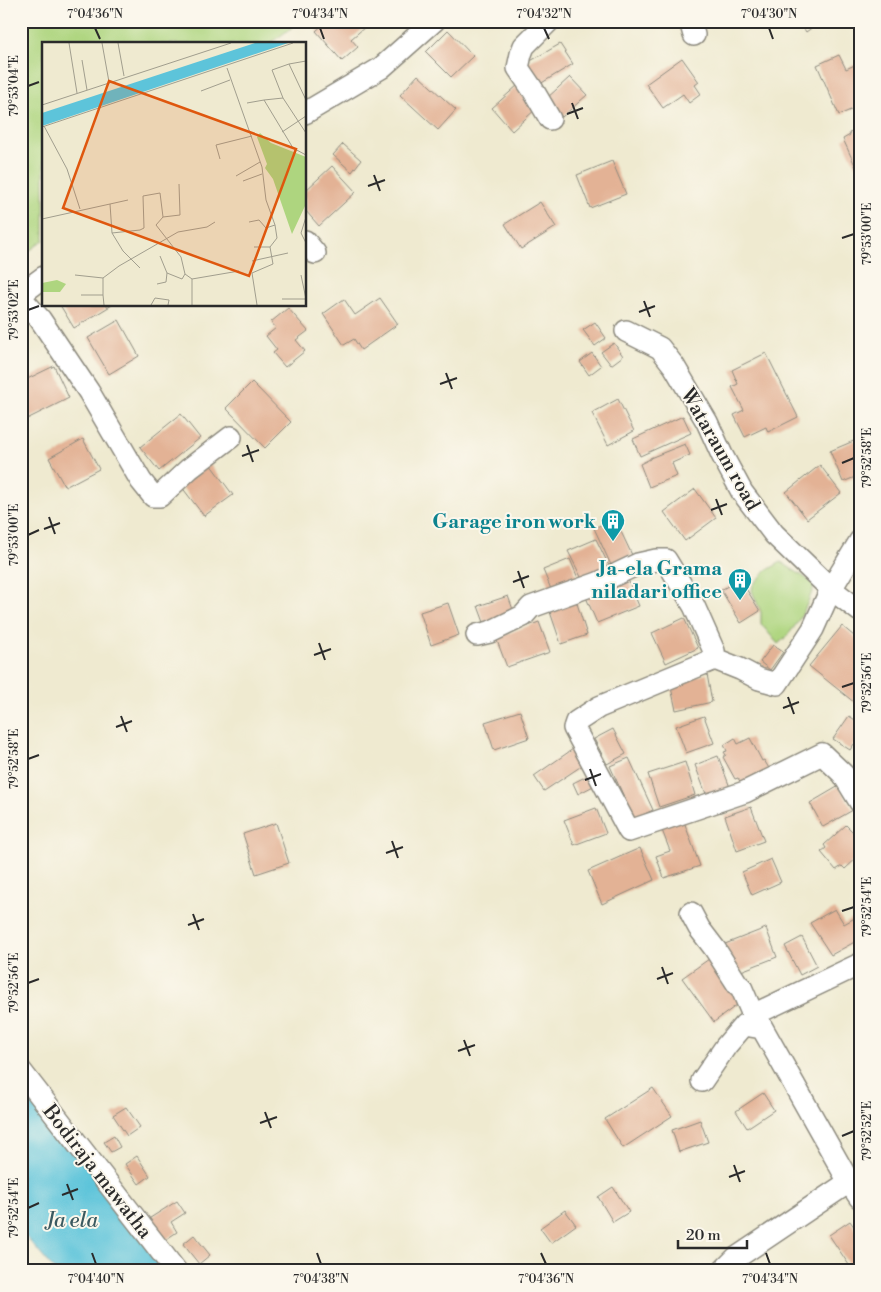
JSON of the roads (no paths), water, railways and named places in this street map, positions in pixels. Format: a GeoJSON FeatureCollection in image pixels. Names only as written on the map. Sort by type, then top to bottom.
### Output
{"type":"FeatureCollection","features":[{"type":"Feature","properties":{"kind":"street"},"geometry":{"type":"LineString","coordinates":[[306,112],[381,68],[434,21]]}},
{"type":"Feature","properties":{"kind":"street"},"geometry":{"type":"LineString","coordinates":[[549,21],[524,46],[518,68],[550,119]]}},
{"type":"Feature","properties":{"kind":"street"},"geometry":{"type":"LineString","coordinates":[[42,279],[21,296],[40,319],[90,392],[141,481],[154,496],[160,496],[189,469],[231,437]]}},
{"type":"Feature","properties":{"kind":"street","name":"Wataraum road"},"geometry":{"type":"LineString","coordinates":[[626,331],[660,348],[674,366],[707,422],[722,456],[742,492],[774,534],[831,589],[860,611]]}},
{"type":"Feature","properties":{"kind":"street"},"geometry":{"type":"LineString","coordinates":[[860,541],[831,589],[813,629],[778,684],[759,679],[715,659],[599,707],[576,722],[574,728],[629,830],[745,792],[822,754],[843,774],[860,802]]}},
{"type":"Feature","properties":{"kind":"street"},"geometry":{"type":"LineString","coordinates":[[477,634],[490,632],[523,616],[531,607],[598,584],[638,564],[666,560],[694,606],[714,652],[715,659]]}},
{"type":"Feature","properties":{"kind":"street"},"geometry":{"type":"LineString","coordinates":[[691,913],[699,928],[741,987],[757,1021],[854,1190],[736,1258],[723,1271]]}},
{"type":"Feature","properties":{"kind":"street"},"geometry":{"type":"LineString","coordinates":[[702,1081],[726,1046],[744,1025],[757,1021],[860,964]]}},
{"type":"Feature","properties":{"kind":"street","name":"Bodiraja mawatha"},"geometry":{"type":"LineString","coordinates":[[21,1071],[176,1271]]}},
{"type":"Feature","properties":{"kind":"water","name":"Ja ela"},"geometry":{"type":"Polygon","coordinates":[[[21,1085],[172,1271],[55,1271],[21,1231],[21,1085]]]}},
{"type":"Feature","properties":{"kind":"place","name":"Garage iron work"},"geometry":{"type":"Point","coordinates":[613,542]}},
{"type":"Feature","properties":{"kind":"place","name":"Ja-ela Grama niladari office"},"geometry":{"type":"Point","coordinates":[740,601]}}]}
